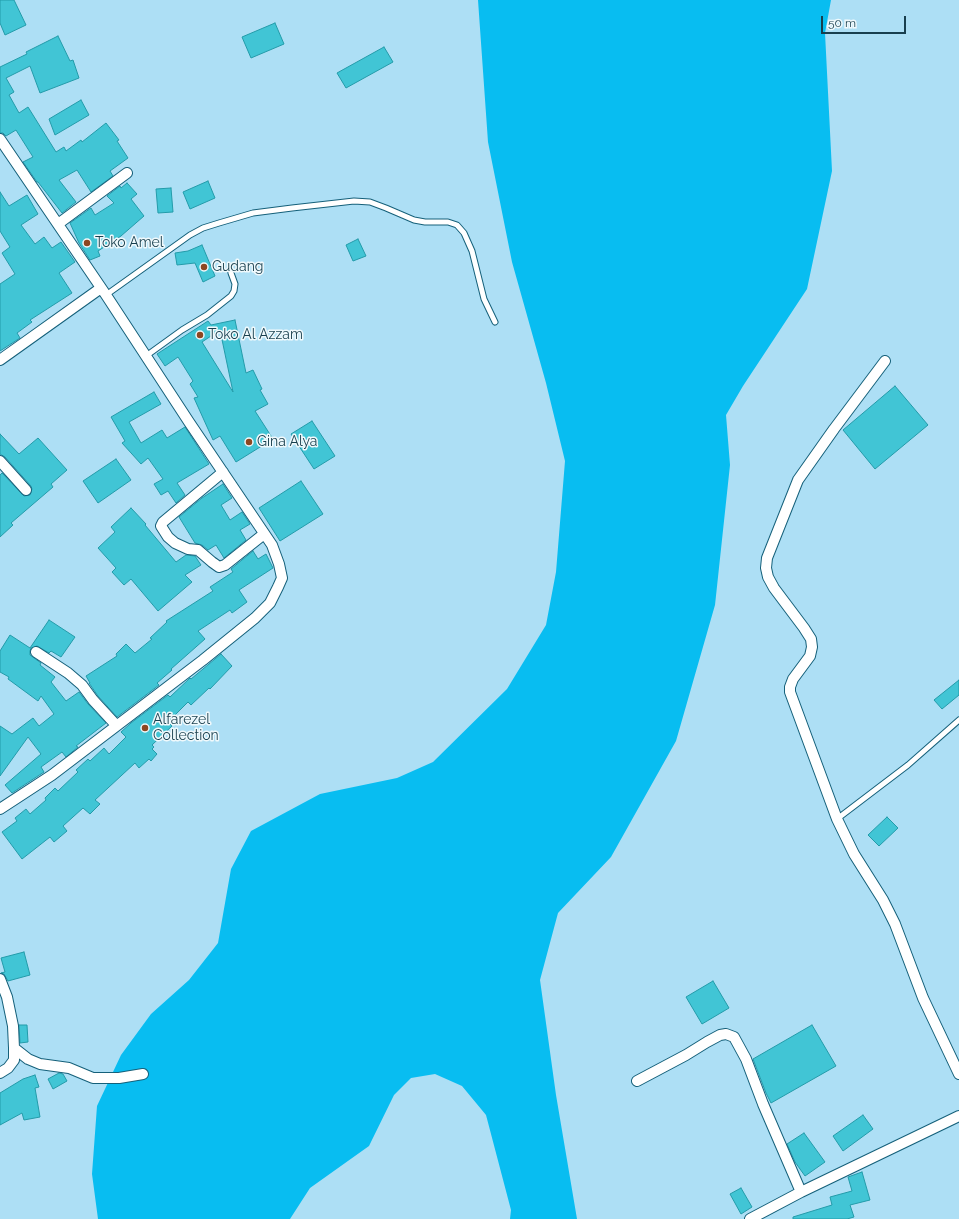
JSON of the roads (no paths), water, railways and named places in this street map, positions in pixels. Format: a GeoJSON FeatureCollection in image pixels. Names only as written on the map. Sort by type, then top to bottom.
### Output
{"type":"FeatureCollection","features":[{"type":"Feature","properties":{"kind":"street"},"geometry":{"type":"LineString","coordinates":[[0,139],[272,545],[282,578],[270,604],[255,618],[203,660],[52,774],[0,809]]}},
{"type":"Feature","properties":{"kind":"street"},"geometry":{"type":"LineString","coordinates":[[58,224],[128,173]]}},
{"type":"Feature","properties":{"kind":"street"},"geometry":{"type":"LineString","coordinates":[[0,360],[103,291]]}},
{"type":"Feature","properties":{"kind":"street"},"geometry":{"type":"LineString","coordinates":[[885,361],[798,480],[767,558],[766,568],[768,577],[774,588],[811,639],[812,647],[810,656],[793,679],[790,692],[837,819],[854,854],[883,900],[895,924],[923,998],[959,1074]]}},
{"type":"Feature","properties":{"kind":"street"},"geometry":{"type":"LineString","coordinates":[[0,461],[26,490]]}},
{"type":"Feature","properties":{"kind":"street"},"geometry":{"type":"LineString","coordinates":[[223,472],[163,522],[161,526],[168,537],[188,549],[198,550],[219,566],[225,565],[264,534]]}},
{"type":"Feature","properties":{"kind":"street"},"geometry":{"type":"LineString","coordinates":[[36,652],[68,673],[82,685],[93,700],[116,725]]}},
{"type":"Feature","properties":{"kind":"street"},"geometry":{"type":"LineString","coordinates":[[0,979],[7,997],[13,1026],[14,1048],[14,1060],[8,1068],[0,1073]]}},
{"type":"Feature","properties":{"kind":"street"},"geometry":{"type":"LineString","coordinates":[[637,1081],[720,1035],[726,1034],[734,1037],[746,1059],[763,1104],[801,1192]]}},
{"type":"Feature","properties":{"kind":"street"},"geometry":{"type":"LineString","coordinates":[[14,1048],[28,1059],[40,1064],[69,1068],[93,1078],[119,1078],[143,1074]]}},
{"type":"Feature","properties":{"kind":"street"},"geometry":{"type":"LineString","coordinates":[[750,1219],[801,1192],[959,1116]]}},
{"type":"Feature","properties":{"kind":"lane"},"geometry":{"type":"LineString","coordinates":[[103,291],[190,235],[214,225],[253,213],[354,201],[370,202],[414,220],[425,222],[448,222],[457,225],[464,233],[472,251],[484,299],[495,322]]}},
{"type":"Feature","properties":{"kind":"lane"},"geometry":{"type":"LineString","coordinates":[[146,356],[182,330],[207,315],[231,296],[235,284],[231,273]]}},
{"type":"Feature","properties":{"kind":"lane"},"geometry":{"type":"LineString","coordinates":[[837,819],[908,765],[959,720]]}},
{"type":"Feature","properties":{"kind":"water"},"geometry":{"type":"Polygon","coordinates":[[[478,0],[831,0],[825,33],[832,171],[807,289],[743,386],[726,415],[730,465],[715,605],[676,741],[611,857],[558,913],[540,980],[556,1095],[577,1219],[510,1219],[511,1210],[486,1115],[462,1086],[435,1074],[411,1078],[394,1095],[369,1146],[310,1188],[290,1219],[98,1219],[92,1174],[97,1106],[121,1055],[151,1014],[189,980],[218,943],[231,869],[251,831],[320,794],[397,778],[433,762],[507,689],[546,625],[556,572],[565,461],[546,383],[512,262],[488,142],[478,0]]]}},
{"type":"Feature","properties":{"kind":"place","name":"Toko Amel"},"geometry":{"type":"Point","coordinates":[87,243]}},
{"type":"Feature","properties":{"kind":"place","name":"Gudang"},"geometry":{"type":"Point","coordinates":[204,267]}},
{"type":"Feature","properties":{"kind":"place","name":"Toko Al Azzam"},"geometry":{"type":"Point","coordinates":[200,335]}},
{"type":"Feature","properties":{"kind":"place","name":"Gina Alya"},"geometry":{"type":"Point","coordinates":[249,442]}},
{"type":"Feature","properties":{"kind":"place","name":"Alfarezel Collection"},"geometry":{"type":"Point","coordinates":[145,728]}}]}
